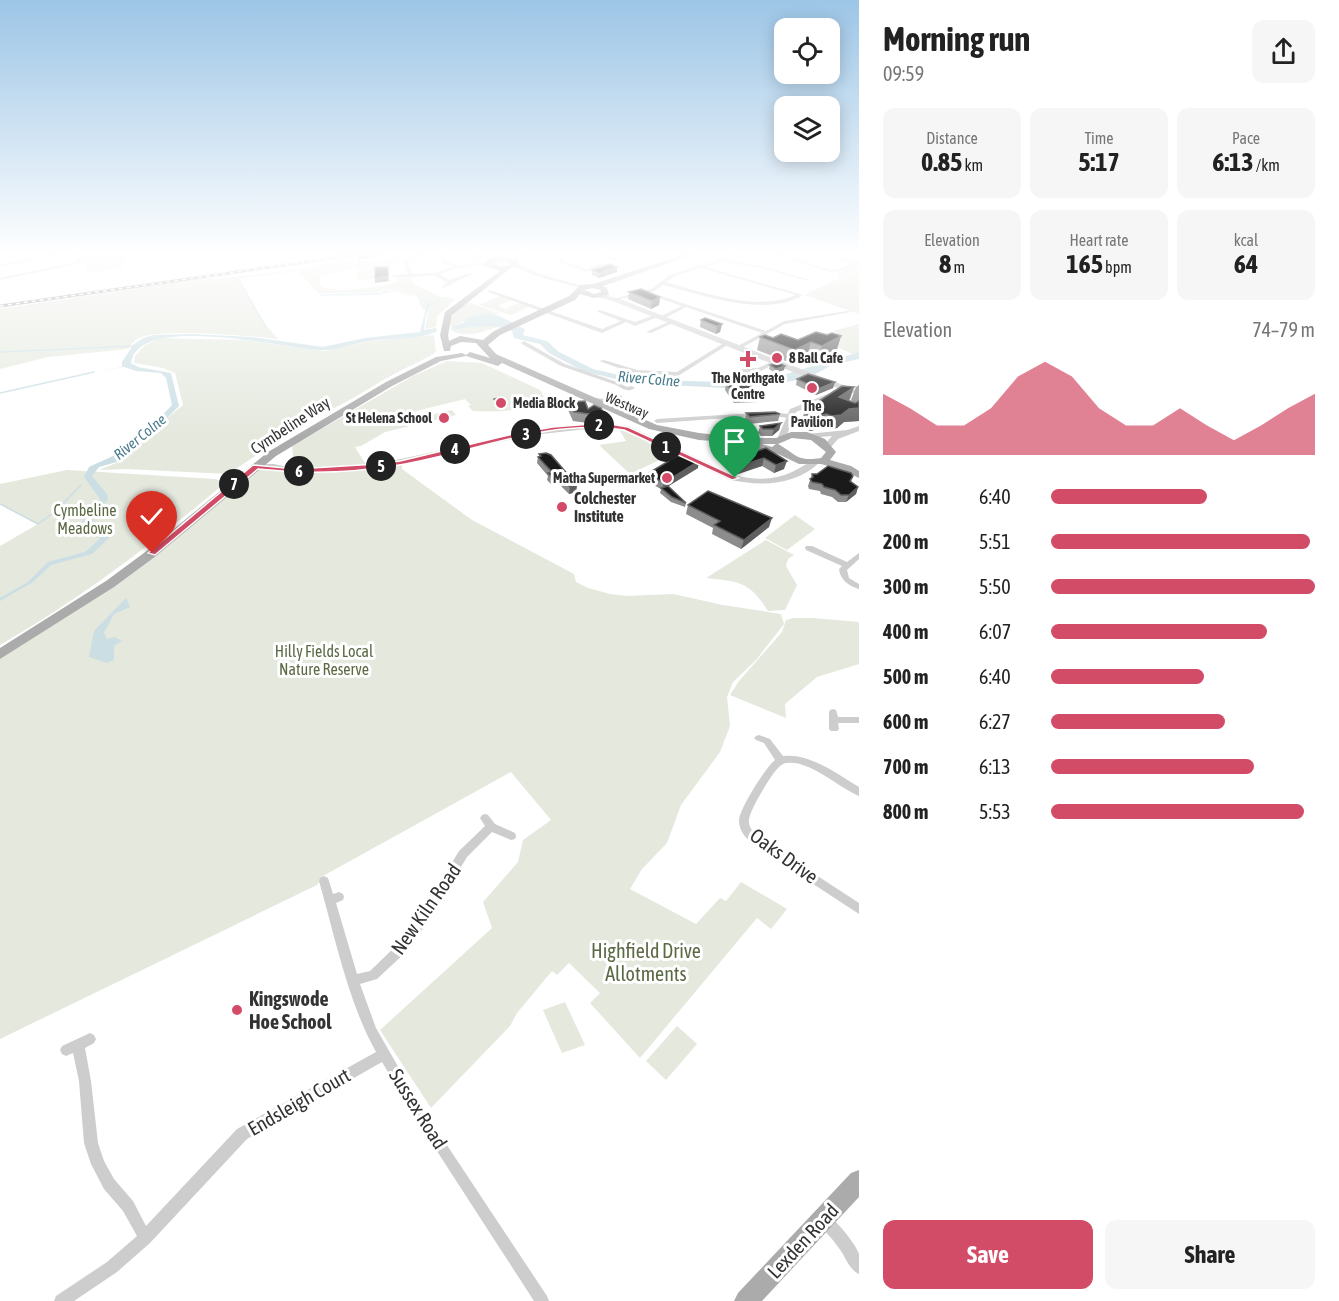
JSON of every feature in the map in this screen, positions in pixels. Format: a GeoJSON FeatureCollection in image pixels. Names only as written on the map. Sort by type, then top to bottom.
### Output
{"type":"FeatureCollection","features":[{"type":"Feature","properties":{"kind":"main road"},"geometry":{"type":"LineString","coordinates":[[447,347],[444,334],[449,316]]}},
{"type":"Feature","properties":{"kind":"main road"},"geometry":{"type":"LineString","coordinates":[[447,347],[466,356],[480,353],[491,339],[533,316]]}},
{"type":"Feature","properties":{"kind":"main road"},"geometry":{"type":"LineString","coordinates":[[445,327],[461,338],[447,347]]}},
{"type":"Feature","properties":{"kind":"main road","name":"Westway"},"geometry":{"type":"LineString","coordinates":[[461,338],[491,339],[504,361],[653,427],[673,432],[748,442],[802,435]]}},
{"type":"Feature","properties":{"kind":"main road","name":"Cymbeline Way"},"geometry":{"type":"LineString","coordinates":[[435,361],[447,347]]}},
{"type":"Feature","properties":{"kind":"main road","name":"Westway"},"geometry":{"type":"LineString","coordinates":[[466,356],[499,363],[649,429],[692,439],[766,447],[799,461],[847,468],[859,475]]}},
{"type":"Feature","properties":{"kind":"main road","name":"Cymbeline Way"},"geometry":{"type":"LineString","coordinates":[[0,654],[110,584],[185,527],[272,454],[343,410],[435,361],[466,356]]}},
{"type":"Feature","properties":{"kind":"main road"},"geometry":{"type":"LineString","coordinates":[[802,435],[830,448],[859,467]]}},
{"type":"Feature","properties":{"kind":"main road"},"geometry":{"type":"LineString","coordinates":[[780,439],[777,446],[783,454]]}},
{"type":"Feature","properties":{"kind":"main road"},"geometry":{"type":"LineString","coordinates":[[818,462],[829,458],[830,448]]}},
{"type":"Feature","properties":{"kind":"main road","name":"Lexden Road"},"geometry":{"type":"LineString","coordinates":[[746,1301],[859,1181]]}},
{"type":"Feature","properties":{"kind":"street"},"geometry":{"type":"LineString","coordinates":[[561,316],[602,331],[625,321]]}},
{"type":"Feature","properties":{"kind":"street"},"geometry":{"type":"LineString","coordinates":[[612,316],[635,324],[662,316]]}},
{"type":"Feature","properties":{"kind":"street"},"geometry":{"type":"LineString","coordinates":[[656,316],[843,389],[859,393]]}},
{"type":"Feature","properties":{"kind":"street"},"geometry":{"type":"LineString","coordinates":[[714,316],[765,333]]}},
{"type":"Feature","properties":{"kind":"street"},"geometry":{"type":"LineString","coordinates":[[738,348],[784,322],[824,316]]}},
{"type":"Feature","properties":{"kind":"street"},"geometry":{"type":"LineString","coordinates":[[649,332],[672,322]]}},
{"type":"Feature","properties":{"kind":"street"},"geometry":{"type":"LineString","coordinates":[[524,343],[563,365],[626,389],[613,404],[614,410]]}},
{"type":"Feature","properties":{"kind":"street"},"geometry":{"type":"LineString","coordinates":[[602,361],[636,372],[674,375],[686,371],[710,351],[728,343]]}},
{"type":"Feature","properties":{"kind":"street"},"geometry":{"type":"LineString","coordinates":[[740,371],[759,370],[775,362]]}},
{"type":"Feature","properties":{"kind":"street"},"geometry":{"type":"LineString","coordinates":[[780,439],[788,420],[796,409],[843,389]]}},
{"type":"Feature","properties":{"kind":"street"},"geometry":{"type":"LineString","coordinates":[[590,400],[610,401],[620,397]]}},
{"type":"Feature","properties":{"kind":"street"},"geometry":{"type":"LineString","coordinates":[[657,421],[768,414],[788,420],[802,435],[850,432]]}},
{"type":"Feature","properties":{"kind":"street"},"geometry":{"type":"LineString","coordinates":[[256,466],[274,466],[295,471],[377,466],[400,463],[513,436],[553,429],[604,425],[625,428],[735,478],[774,483],[818,462]]}},
{"type":"Feature","properties":{"kind":"street"},"geometry":{"type":"LineString","coordinates":[[830,448],[833,438],[859,428]]}},
{"type":"Feature","properties":{"kind":"street"},"geometry":{"type":"LineString","coordinates":[[272,454],[271,462],[274,466]]}},
{"type":"Feature","properties":{"kind":"street"},"geometry":{"type":"LineString","coordinates":[[783,454],[794,462],[798,468],[797,474]]}},
{"type":"Feature","properties":{"kind":"street"},"geometry":{"type":"LineString","coordinates":[[809,548],[819,555],[847,565]]}},
{"type":"Feature","properties":{"kind":"street"},"geometry":{"type":"LineString","coordinates":[[859,555],[843,569],[844,576],[859,586]]}},
{"type":"Feature","properties":{"kind":"street"},"geometry":{"type":"LineString","coordinates":[[834,720],[859,720]]}},
{"type":"Feature","properties":{"kind":"street"},"geometry":{"type":"LineString","coordinates":[[767,738],[781,761],[792,760],[808,763],[859,792]]}},
{"type":"Feature","properties":{"kind":"street","name":"Oaks Drive"},"geometry":{"type":"LineString","coordinates":[[781,761],[772,770],[744,814],[743,823],[746,831],[761,844],[859,909]]}},
{"type":"Feature","properties":{"kind":"street","name":"New Kiln Road"},"geometry":{"type":"LineString","coordinates":[[353,981],[374,975],[403,947],[423,920],[463,854],[488,822],[511,836]]}},
{"type":"Feature","properties":{"kind":"street","name":"Sussex Road"},"geometry":{"type":"LineString","coordinates":[[324,882],[334,898],[353,981],[364,1015],[415,1107],[542,1301]]}},
{"type":"Feature","properties":{"kind":"street"},"geometry":{"type":"LineString","coordinates":[[78,1045],[85,1081],[91,1143],[98,1164],[109,1184],[128,1206],[145,1238]]}},
{"type":"Feature","properties":{"kind":"street","name":"Endsleigh Court"},"geometry":{"type":"LineString","coordinates":[[61,1301],[112,1267],[145,1238],[232,1143],[247,1130],[385,1054]]}},
{"type":"Feature","properties":{"kind":"street"},"geometry":{"type":"LineString","coordinates":[[824,1219],[843,1241],[859,1267]]}},
{"type":"Feature","properties":{"kind":"green space"},"geometry":{"type":"Polygon","coordinates":[[[0,316],[260,316],[278,339],[205,333],[147,335],[137,339],[128,349],[48,357],[0,369],[0,316]]]}},
{"type":"Feature","properties":{"kind":"green space"},"geometry":{"type":"Polygon","coordinates":[[[427,316],[437,316],[436,327],[425,329],[427,316]]]}},
{"type":"Feature","properties":{"kind":"green space"},"geometry":{"type":"Polygon","coordinates":[[[453,316],[477,316],[452,326],[454,330],[475,326],[499,326],[482,332],[464,334],[452,331],[451,322],[453,316]]]}},
{"type":"Feature","properties":{"kind":"green space"},"geometry":{"type":"Polygon","coordinates":[[[859,324],[859,352],[852,354],[831,344],[838,342],[838,334],[833,331],[859,324]]]}},
{"type":"Feature","properties":{"kind":"green space"},"geometry":{"type":"Polygon","coordinates":[[[434,335],[436,352],[341,404],[308,417],[305,423],[228,474],[126,469],[99,470],[121,461],[138,442],[183,405],[175,373],[163,368],[134,363],[135,356],[145,345],[161,338],[243,340],[325,351],[371,341],[434,335]]]}},
{"type":"Feature","properties":{"kind":"green space","name":"St Helena School"},"geometry":{"type":"Polygon","coordinates":[[[447,361],[482,363],[540,390],[545,399],[519,409],[473,411],[465,399],[404,414],[408,420],[452,410],[456,415],[385,432],[355,447],[366,465],[297,469],[294,467],[292,446],[413,376],[447,361]]]}},
{"type":"Feature","properties":{"kind":"green space"},"geometry":{"type":"Polygon","coordinates":[[[619,429],[644,440],[668,456],[630,474],[599,445],[626,441],[619,429]]]}},
{"type":"Feature","properties":{"kind":"green space","name":"Hilly Fields Local Nature Reserve"},"geometry":{"type":"Polygon","coordinates":[[[402,465],[402,469],[472,520],[574,574],[576,582],[588,588],[627,596],[673,594],[781,614],[784,624],[756,660],[733,682],[727,697],[730,726],[720,752],[681,805],[667,843],[642,869],[630,889],[696,924],[720,898],[726,901],[741,882],[787,909],[771,929],[757,918],[640,1058],[590,1003],[600,993],[569,963],[557,975],[552,971],[517,1013],[510,1026],[431,1108],[380,1030],[492,928],[483,902],[518,862],[523,840],[551,820],[511,772],[323,876],[317,885],[0,1039],[0,655],[53,625],[260,469],[307,472],[402,465]]]}},
{"type":"Feature","properties":{"kind":"green space","name":"Cymbeline Meadows"},"geometry":{"type":"Polygon","coordinates":[[[67,470],[215,479],[225,483],[116,569],[59,609],[0,645],[0,546],[38,524],[0,504],[0,484],[67,470]]]}},
{"type":"Feature","properties":{"kind":"green space"},"geometry":{"type":"Polygon","coordinates":[[[795,515],[815,529],[787,550],[765,538],[795,515]]]}},
{"type":"Feature","properties":{"kind":"green space"},"geometry":{"type":"Polygon","coordinates":[[[766,540],[794,555],[788,559],[786,566],[797,585],[785,610],[768,611],[749,588],[736,582],[706,578],[766,540]]]}},
{"type":"Feature","properties":{"kind":"green space"},"geometry":{"type":"Polygon","coordinates":[[[793,618],[859,622],[859,664],[817,677],[785,704],[786,718],[730,695],[739,681],[782,632],[786,620],[793,618]]]}},
{"type":"Feature","properties":{"kind":"green space"},"geometry":{"type":"Polygon","coordinates":[[[565,1002],[585,1045],[562,1053],[543,1010],[565,1002]]]}},
{"type":"Feature","properties":{"kind":"green space"},"geometry":{"type":"Polygon","coordinates":[[[677,1026],[697,1044],[666,1080],[646,1061],[677,1026]]]}},
{"type":"Feature","properties":{"kind":"water","name":"River Colne"},"geometry":{"type":"Polygon","coordinates":[[[426,316],[424,330],[436,328],[437,331],[413,338],[370,341],[326,350],[248,340],[185,336],[159,339],[140,348],[131,363],[138,367],[171,373],[179,406],[161,424],[132,445],[120,461],[99,467],[92,476],[107,494],[108,500],[96,511],[93,520],[108,533],[109,538],[92,554],[51,565],[33,582],[0,601],[0,598],[28,582],[48,562],[85,552],[100,539],[83,524],[83,516],[98,505],[100,499],[84,477],[89,467],[115,455],[127,442],[152,426],[172,405],[166,378],[161,373],[136,371],[124,367],[92,372],[122,367],[122,362],[133,345],[143,338],[154,335],[193,334],[252,337],[323,347],[365,338],[420,332],[426,316]]]}},
{"type":"Feature","properties":{"kind":"water","name":"River Colne"},"geometry":{"type":"Polygon","coordinates":[[[468,317],[502,317],[525,329],[523,335],[547,341],[559,352],[593,369],[632,378],[721,382],[770,379],[859,352],[859,359],[832,365],[808,378],[763,386],[724,388],[632,383],[583,371],[549,353],[540,344],[514,338],[512,331],[505,328],[483,326],[454,330],[452,326],[463,323],[468,317]]]}},
{"type":"Feature","properties":{"kind":"water"},"geometry":{"type":"Polygon","coordinates":[[[126,598],[130,607],[114,614],[104,633],[107,639],[114,637],[122,641],[114,646],[114,660],[107,663],[89,657],[94,631],[126,598]]]}},
{"type":"Feature","properties":{"kind":"building"},"geometry":{"type":"Polygon","coordinates":[[[705,318],[722,324],[717,326],[701,320],[705,318]]]}},
{"type":"Feature","properties":{"kind":"building"},"geometry":{"type":"Polygon","coordinates":[[[816,332],[841,336],[822,346],[811,342],[795,350],[760,337],[765,335],[773,338],[781,334],[798,340],[816,332]]]}},
{"type":"Feature","properties":{"kind":"building"},"geometry":{"type":"Polygon","coordinates":[[[778,362],[785,366],[776,369],[770,365],[778,362]]]}},
{"type":"Feature","properties":{"kind":"building"},"geometry":{"type":"Polygon","coordinates":[[[808,374],[835,382],[818,389],[797,379],[808,374]]]}},
{"type":"Feature","properties":{"kind":"building"},"geometry":{"type":"Polygon","coordinates":[[[749,383],[760,395],[736,396],[726,384],[749,383]]]}},
{"type":"Feature","properties":{"kind":"building"},"geometry":{"type":"Polygon","coordinates":[[[842,386],[854,387],[839,397],[855,403],[859,401],[859,408],[849,409],[841,415],[826,414],[815,417],[808,415],[805,410],[842,386]]]}},
{"type":"Feature","properties":{"kind":"building"},"geometry":{"type":"Polygon","coordinates":[[[501,397],[506,402],[500,404],[494,399],[501,397]]]}},
{"type":"Feature","properties":{"kind":"building"},"geometry":{"type":"Polygon","coordinates":[[[585,401],[588,409],[594,405],[601,408],[603,412],[589,414],[574,412],[569,402],[585,401]]]}},
{"type":"Feature","properties":{"kind":"building"},"geometry":{"type":"Polygon","coordinates":[[[775,412],[780,414],[750,417],[746,413],[775,412]]]}},
{"type":"Feature","properties":{"kind":"building"},"geometry":{"type":"Polygon","coordinates":[[[781,423],[774,429],[763,429],[760,426],[781,423]]]}},
{"type":"Feature","properties":{"kind":"building"},"geometry":{"type":"Polygon","coordinates":[[[766,448],[787,461],[776,465],[764,458],[740,466],[729,460],[766,448]]]}},
{"type":"Feature","properties":{"kind":"building"},"geometry":{"type":"Polygon","coordinates":[[[682,453],[699,461],[664,483],[647,474],[682,453]]]}},
{"type":"Feature","properties":{"kind":"building"},"geometry":{"type":"Polygon","coordinates":[[[539,454],[551,455],[577,485],[570,487],[561,478],[552,478],[548,473],[552,472],[538,457],[541,456],[539,454]]]}},
{"type":"Feature","properties":{"kind":"building"},"geometry":{"type":"Polygon","coordinates":[[[828,466],[851,473],[853,476],[850,481],[858,487],[849,495],[841,495],[822,484],[812,482],[810,479],[813,477],[812,474],[817,474],[828,466]]]}},
{"type":"Feature","properties":{"kind":"building"},"geometry":{"type":"Polygon","coordinates":[[[668,486],[686,503],[672,497],[661,488],[668,486]]]}},
{"type":"Feature","properties":{"kind":"building"},"geometry":{"type":"Polygon","coordinates":[[[708,491],[772,518],[744,540],[714,525],[720,521],[688,505],[708,491]]]}},
{"type":"Feature","properties":{"kind":"waterway"},"geometry":{"type":"LineString","coordinates":[[259,316],[266,327]]}},
{"type":"Feature","properties":{"kind":"waterway"},"geometry":{"type":"LineString","coordinates":[[0,352],[135,346]]}},
{"type":"Feature","properties":{"kind":"waterway"},"geometry":{"type":"LineString","coordinates":[[0,393],[94,372]]}},
{"type":"Feature","properties":{"kind":"waterway"},"geometry":{"type":"LineString","coordinates":[[0,504],[38,524],[56,511],[81,485]]}},
{"type":"Feature","properties":{"kind":"place","name":"8 Ball Cafe"},"geometry":{"type":"Point","coordinates":[777,358]}},
{"type":"Feature","properties":{"kind":"place","name":"The Northgate Centre"},"geometry":{"type":"Point","coordinates":[748,359]}},
{"type":"Feature","properties":{"kind":"place","name":"The Pavilion"},"geometry":{"type":"Point","coordinates":[812,388]}},
{"type":"Feature","properties":{"kind":"place","name":"Media Block"},"geometry":{"type":"Point","coordinates":[501,403]}},
{"type":"Feature","properties":{"kind":"place","name":"St Helena School"},"geometry":{"type":"Point","coordinates":[444,418]}},
{"type":"Feature","properties":{"kind":"place","name":"Matha Supermarket"},"geometry":{"type":"Point","coordinates":[667,478]}},
{"type":"Feature","properties":{"kind":"place","name":"Colchester Institute"},"geometry":{"type":"Point","coordinates":[562,507]}},
{"type":"Feature","properties":{"kind":"place","name":"Kingswode Hoe School"},"geometry":{"type":"Point","coordinates":[237,1010]}},
{"type":"Feature","properties":{"kind":"route"},"geometry":{"type":"LineString","coordinates":[[152,553],[256,466],[311,471],[377,466],[400,463],[513,436],[553,429],[604,425],[625,428],[735,478]]}},
{"type":"Feature","properties":{"kind":"park label","name":"Highfield Drive Allotments"},"geometry":{"type":"Point","coordinates":[646,962]}}]}
